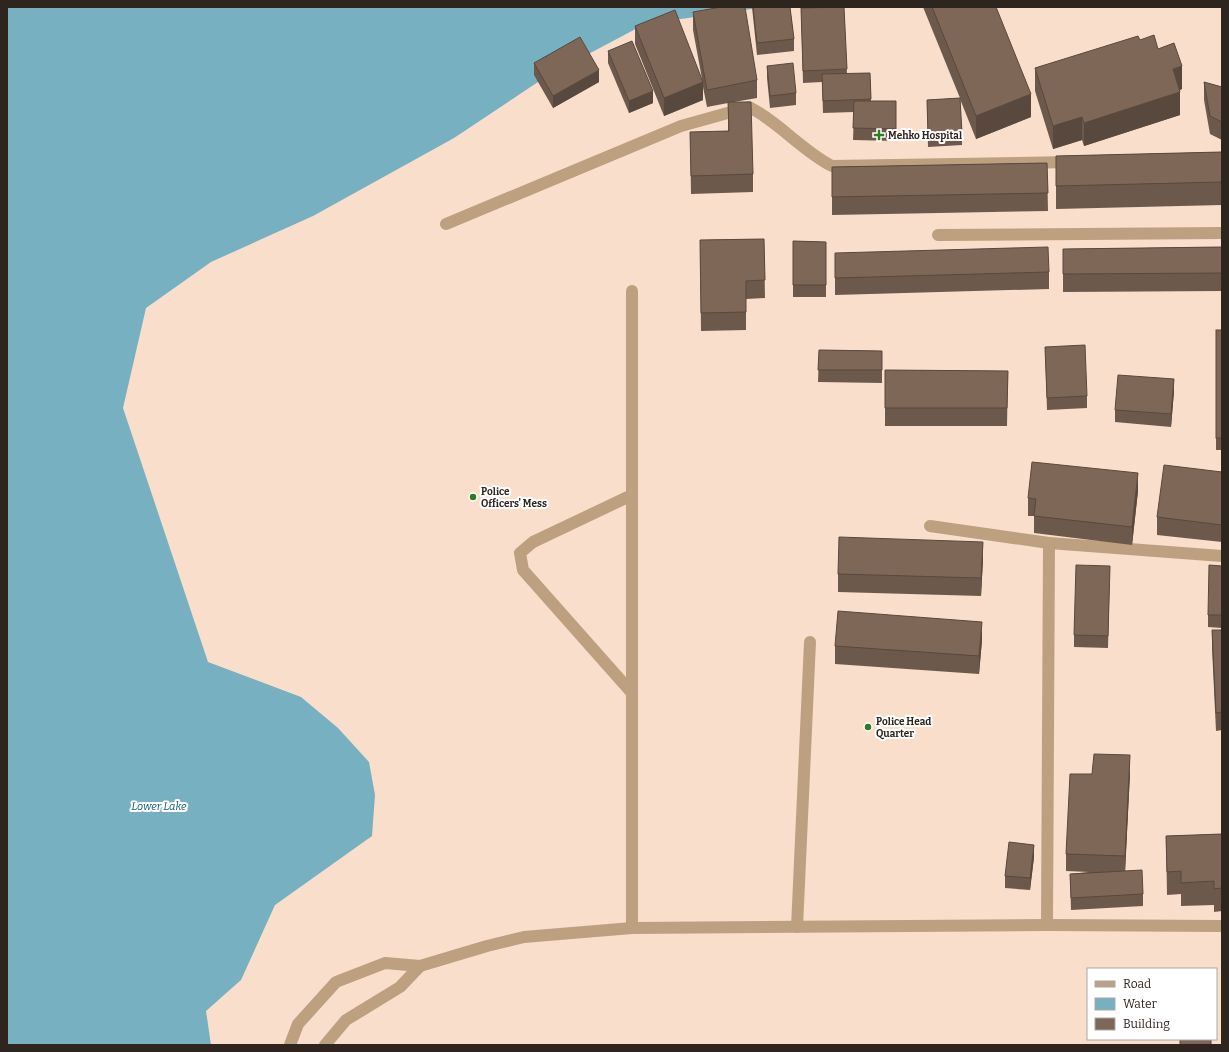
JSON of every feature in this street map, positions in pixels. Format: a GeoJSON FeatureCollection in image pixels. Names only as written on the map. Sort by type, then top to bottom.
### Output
{"type":"FeatureCollection","features":[{"type":"Feature","properties":{"kind":"street"},"geometry":{"type":"LineString","coordinates":[[446,224],[681,126],[749,107],[763,114],[818,159],[832,166],[1079,162]]}},
{"type":"Feature","properties":{"kind":"street"},"geometry":{"type":"LineString","coordinates":[[938,235],[1222,233]]}},
{"type":"Feature","properties":{"kind":"street"},"geometry":{"type":"LineString","coordinates":[[632,291],[632,928]]}},
{"type":"Feature","properties":{"kind":"street"},"geometry":{"type":"LineString","coordinates":[[632,495],[533,542],[520,553],[523,570],[632,693]]}},
{"type":"Feature","properties":{"kind":"street"},"geometry":{"type":"LineString","coordinates":[[930,526],[1049,543],[1222,556]]}},
{"type":"Feature","properties":{"kind":"street"},"geometry":{"type":"LineString","coordinates":[[1047,925],[1049,543]]}},
{"type":"Feature","properties":{"kind":"street"},"geometry":{"type":"LineString","coordinates":[[797,927],[810,642]]}},
{"type":"Feature","properties":{"kind":"street"},"geometry":{"type":"LineString","coordinates":[[290,1045],[298,1024],[336,982],[385,963],[420,966],[487,946],[524,937],[632,928],[1047,925],[1222,926]]}},
{"type":"Feature","properties":{"kind":"street"},"geometry":{"type":"LineString","coordinates":[[325,1045],[346,1020],[400,987],[420,966]]}},
{"type":"Feature","properties":{"kind":"water","name":"Lower Lake"},"geometry":{"type":"Polygon","coordinates":[[[7,7],[765,7],[645,24],[547,76],[454,138],[313,216],[211,262],[146,308],[123,408],[208,662],[301,697],[338,728],[369,762],[375,795],[372,836],[275,905],[241,980],[206,1011],[211,1045],[7,1045],[7,7]]]}},
{"type":"Feature","properties":{"kind":"building"},"geometry":{"type":"Polygon","coordinates":[[[721,7],[745,7],[757,80],[707,90],[693,12],[721,7]]]}},
{"type":"Feature","properties":{"kind":"building"},"geometry":{"type":"Polygon","coordinates":[[[753,7],[790,7],[794,39],[757,43],[753,7]]]}},
{"type":"Feature","properties":{"kind":"building"},"geometry":{"type":"Polygon","coordinates":[[[844,7],[847,69],[803,71],[801,8],[844,7]]]}},
{"type":"Feature","properties":{"kind":"building"},"geometry":{"type":"Polygon","coordinates":[[[932,7],[996,7],[1031,94],[976,116],[932,7]]]}},
{"type":"Feature","properties":{"kind":"building"},"geometry":{"type":"Polygon","coordinates":[[[675,10],[703,82],[664,98],[635,26],[675,10]]]}},
{"type":"Feature","properties":{"kind":"building"},"geometry":{"type":"Polygon","coordinates":[[[1154,35],[1158,49],[1174,43],[1182,66],[1173,69],[1180,92],[1084,123],[1082,117],[1053,126],[1035,68],[1138,36],[1140,40],[1154,35]]]}},
{"type":"Feature","properties":{"kind":"building"},"geometry":{"type":"Polygon","coordinates":[[[580,37],[599,70],[553,96],[534,63],[580,37]]]}},
{"type":"Feature","properties":{"kind":"building"},"geometry":{"type":"Polygon","coordinates":[[[632,41],[653,91],[629,101],[608,51],[632,41]]]}},
{"type":"Feature","properties":{"kind":"building"},"geometry":{"type":"Polygon","coordinates":[[[793,63],[796,93],[770,96],[767,66],[793,63]]]}},
{"type":"Feature","properties":{"kind":"building"},"geometry":{"type":"Polygon","coordinates":[[[870,73],[871,99],[823,101],[822,74],[870,73]]]}},
{"type":"Feature","properties":{"kind":"building"},"geometry":{"type":"Polygon","coordinates":[[[1204,82],[1222,87],[1222,122],[1210,116],[1204,82]]]}},
{"type":"Feature","properties":{"kind":"building"},"geometry":{"type":"Polygon","coordinates":[[[960,98],[962,133],[928,135],[927,100],[960,98]]]}},
{"type":"Feature","properties":{"kind":"building"},"geometry":{"type":"Polygon","coordinates":[[[854,101],[896,101],[896,129],[853,128],[854,101]]]}},
{"type":"Feature","properties":{"kind":"building"},"geometry":{"type":"Polygon","coordinates":[[[728,102],[751,102],[753,174],[691,176],[690,132],[729,131],[728,102]]]}},
{"type":"Feature","properties":{"kind":"building"},"geometry":{"type":"Polygon","coordinates":[[[1222,152],[1222,182],[1056,186],[1056,156],[1222,152]]]}},
{"type":"Feature","properties":{"kind":"building"},"geometry":{"type":"Polygon","coordinates":[[[1047,163],[1048,193],[832,197],[832,167],[1047,163]]]}},
{"type":"Feature","properties":{"kind":"building"},"geometry":{"type":"Polygon","coordinates":[[[764,239],[765,280],[746,281],[746,312],[701,313],[700,240],[764,239]]]}},
{"type":"Feature","properties":{"kind":"building"},"geometry":{"type":"Polygon","coordinates":[[[793,241],[826,242],[826,285],[793,285],[793,241]]]}},
{"type":"Feature","properties":{"kind":"building"},"geometry":{"type":"Polygon","coordinates":[[[1048,247],[1049,272],[835,278],[835,253],[1048,247]]]}},
{"type":"Feature","properties":{"kind":"building"},"geometry":{"type":"Polygon","coordinates":[[[1222,247],[1222,273],[1063,274],[1063,249],[1222,247]]]}},
{"type":"Feature","properties":{"kind":"building"},"geometry":{"type":"Polygon","coordinates":[[[1216,330],[1222,330],[1222,438],[1216,438],[1216,330]]]}},
{"type":"Feature","properties":{"kind":"building"},"geometry":{"type":"Polygon","coordinates":[[[1085,345],[1087,396],[1047,398],[1045,347],[1085,345]]]}},
{"type":"Feature","properties":{"kind":"building"},"geometry":{"type":"Polygon","coordinates":[[[819,350],[882,351],[882,370],[818,370],[819,350]]]}},
{"type":"Feature","properties":{"kind":"building"},"geometry":{"type":"Polygon","coordinates":[[[885,370],[1008,371],[1007,408],[885,408],[885,370]]]}},
{"type":"Feature","properties":{"kind":"building"},"geometry":{"type":"Polygon","coordinates":[[[1118,375],[1174,379],[1171,414],[1115,410],[1118,375]]]}},
{"type":"Feature","properties":{"kind":"building"},"geometry":{"type":"Polygon","coordinates":[[[1032,462],[1138,473],[1132,527],[1034,516],[1036,499],[1028,498],[1032,462]]]}},
{"type":"Feature","properties":{"kind":"building"},"geometry":{"type":"Polygon","coordinates":[[[1164,465],[1222,472],[1222,525],[1157,517],[1164,465]]]}},
{"type":"Feature","properties":{"kind":"building"},"geometry":{"type":"Polygon","coordinates":[[[839,537],[983,542],[981,578],[838,574],[839,537]]]}},
{"type":"Feature","properties":{"kind":"building"},"geometry":{"type":"Polygon","coordinates":[[[1076,565],[1110,566],[1108,636],[1074,635],[1076,565]]]}},
{"type":"Feature","properties":{"kind":"building"},"geometry":{"type":"Polygon","coordinates":[[[1209,565],[1222,566],[1222,615],[1208,615],[1209,565]]]}},
{"type":"Feature","properties":{"kind":"building"},"geometry":{"type":"Polygon","coordinates":[[[838,611],[982,622],[979,656],[835,646],[838,611]]]}},
{"type":"Feature","properties":{"kind":"building"},"geometry":{"type":"Polygon","coordinates":[[[1212,630],[1222,630],[1222,712],[1216,713],[1212,630]]]}},
{"type":"Feature","properties":{"kind":"building"},"geometry":{"type":"Polygon","coordinates":[[[1094,754],[1130,755],[1125,856],[1066,854],[1070,774],[1092,774],[1094,754]]]}},
{"type":"Feature","properties":{"kind":"building"},"geometry":{"type":"Polygon","coordinates":[[[1222,834],[1222,888],[1214,889],[1214,881],[1181,883],[1181,871],[1167,872],[1166,836],[1222,834]]]}},
{"type":"Feature","properties":{"kind":"building"},"geometry":{"type":"Polygon","coordinates":[[[1009,842],[1034,845],[1030,878],[1005,876],[1009,842]]]}},
{"type":"Feature","properties":{"kind":"building"},"geometry":{"type":"Polygon","coordinates":[[[1142,870],[1143,894],[1071,898],[1070,874],[1142,870]]]}},
{"type":"Feature","properties":{"kind":"building"},"geometry":{"type":"Polygon","coordinates":[[[1180,1040],[1211,1040],[1211,1045],[1180,1045],[1180,1040]]]}},
{"type":"Feature","properties":{"kind":"place","name":"Mehko Hospital"},"geometry":{"type":"Point","coordinates":[879,135]}},
{"type":"Feature","properties":{"kind":"place","name":"Police Officers' Mess"},"geometry":{"type":"Point","coordinates":[473,497]}},
{"type":"Feature","properties":{"kind":"place","name":"Police Head Quarter"},"geometry":{"type":"Point","coordinates":[868,727]}}]}
